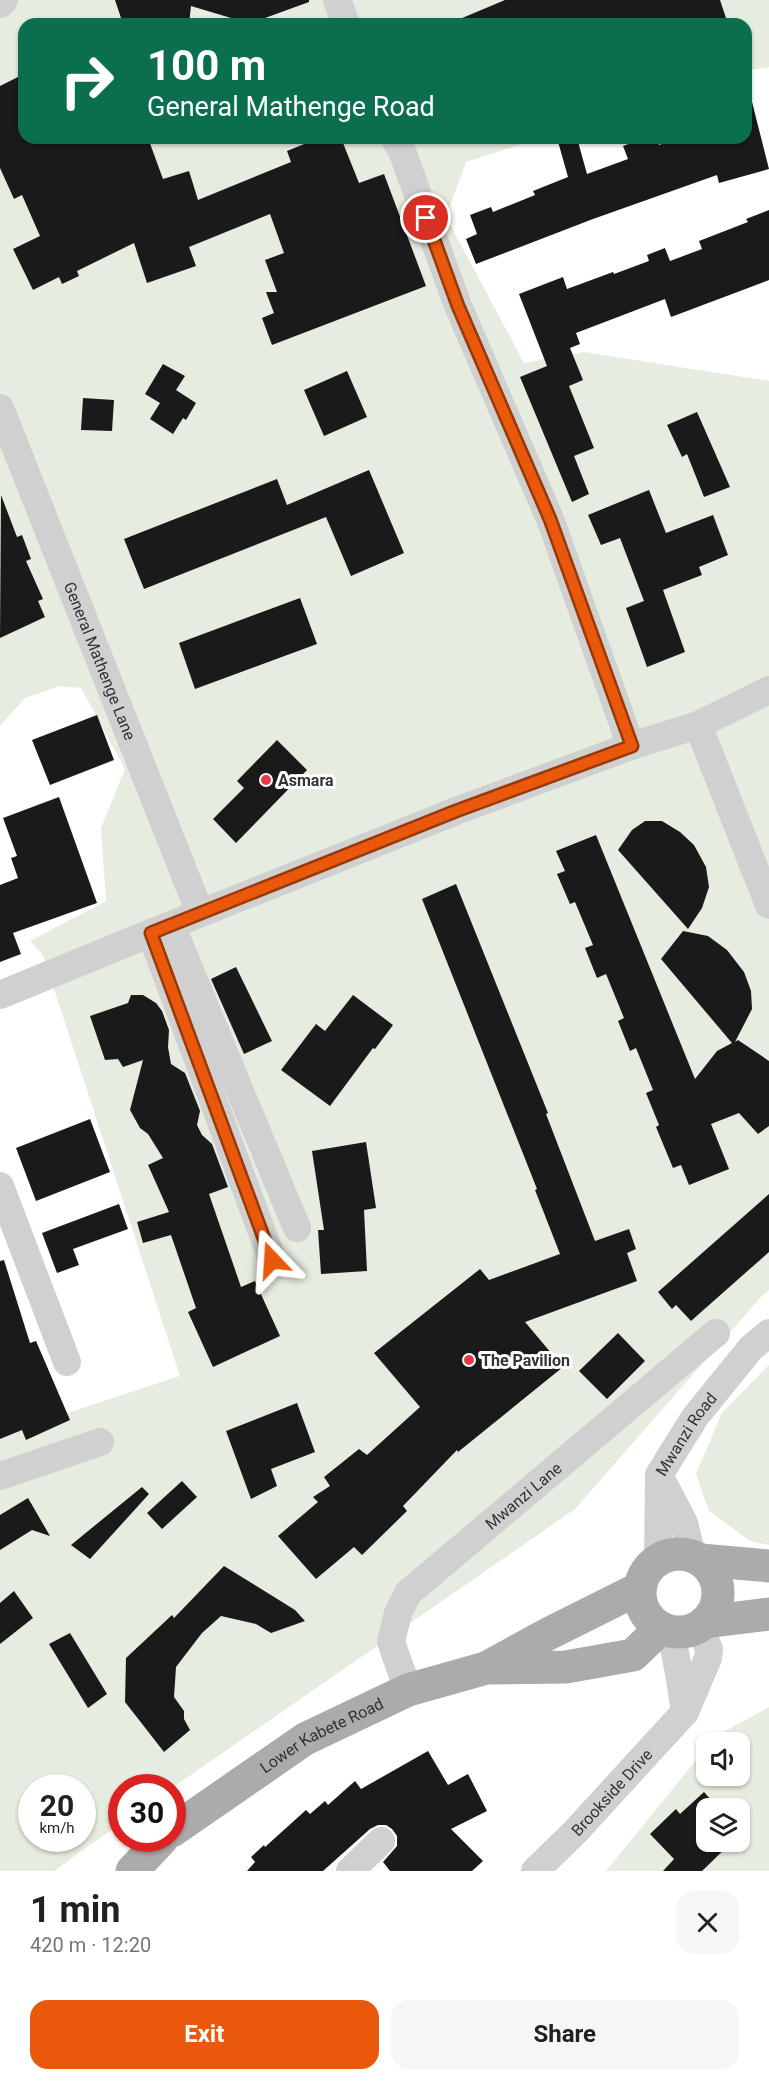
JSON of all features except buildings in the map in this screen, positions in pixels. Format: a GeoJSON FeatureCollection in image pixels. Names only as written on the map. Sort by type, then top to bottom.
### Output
{"type":"FeatureCollection","features":[{"type":"Feature","properties":{"kind":"main road"},"geometry":{"type":"LineString","coordinates":[[769,1566],[697,1558],[681,1554],[669,1555],[658,1560],[647,1570],[639,1598],[646,1616],[684,1627],[769,1614]]}},
{"type":"Feature","properties":{"kind":"main road"},"geometry":{"type":"LineString","coordinates":[[684,1627],[714,1611],[718,1597],[717,1583],[711,1570],[697,1558]]}},
{"type":"Feature","properties":{"kind":"main road","name":"Lower Kabete Road"},"geometry":{"type":"LineString","coordinates":[[186,1821],[305,1739],[408,1690],[486,1668],[640,1588]]}},
{"type":"Feature","properties":{"kind":"main road","name":"Lower Kabete Road"},"geometry":{"type":"LineString","coordinates":[[486,1668],[566,1667],[633,1655],[684,1627]]}},
{"type":"Feature","properties":{"kind":"main road"},"geometry":{"type":"LineString","coordinates":[[132,1871],[150,1852]]}},
{"type":"Feature","properties":{"kind":"street"},"geometry":{"type":"LineString","coordinates":[[0,4],[4,0]]}},
{"type":"Feature","properties":{"kind":"street"},"geometry":{"type":"LineString","coordinates":[[337,0],[344,18]]}},
{"type":"Feature","properties":{"kind":"street"},"geometry":{"type":"LineString","coordinates":[[398,144],[458,306],[550,519],[632,746]]}},
{"type":"Feature","properties":{"kind":"street","name":"General Mathenge Lane"},"geometry":{"type":"LineString","coordinates":[[0,408],[200,913]]}},
{"type":"Feature","properties":{"kind":"street"},"geometry":{"type":"LineString","coordinates":[[0,995],[456,811],[632,746],[698,725],[769,690]]}},
{"type":"Feature","properties":{"kind":"street"},"geometry":{"type":"LineString","coordinates":[[698,725],[769,905]]}},
{"type":"Feature","properties":{"kind":"street"},"geometry":{"type":"LineString","coordinates":[[161,929],[297,1228]]}},
{"type":"Feature","properties":{"kind":"street"},"geometry":{"type":"LineString","coordinates":[[161,929],[272,1260]]}},
{"type":"Feature","properties":{"kind":"street"},"geometry":{"type":"LineString","coordinates":[[0,1186],[67,1362]]}},
{"type":"Feature","properties":{"kind":"street","name":"Mwanzi Lane"},"geometry":{"type":"LineString","coordinates":[[408,1690],[391,1642],[398,1613],[408,1593],[716,1333]]}},
{"type":"Feature","properties":{"kind":"street","name":"Mwanzi Road"},"geometry":{"type":"LineString","coordinates":[[658,1560],[659,1475],[695,1417],[751,1348],[769,1333]]}},
{"type":"Feature","properties":{"kind":"street"},"geometry":{"type":"LineString","coordinates":[[0,1476],[100,1442]]}},
{"type":"Feature","properties":{"kind":"street"},"geometry":{"type":"LineString","coordinates":[[659,1475],[684,1523],[697,1558]]}},
{"type":"Feature","properties":{"kind":"street","name":"Brookside Drive"},"geometry":{"type":"LineString","coordinates":[[535,1871],[575,1832],[685,1712],[708,1658],[709,1649],[684,1627]]}},
{"type":"Feature","properties":{"kind":"street"},"geometry":{"type":"LineString","coordinates":[[350,1871],[381,1841]]}},
{"type":"Feature","properties":{"kind":"shaded area"},"geometry":{"type":"Polygon","coordinates":[[[0,0],[769,0],[769,67],[752,70],[752,18],[18,18],[18,144],[522,144],[466,162],[446,217],[524,363],[584,352],[769,381],[769,1290],[575,1509],[186,1778],[186,1774],[108,1774],[108,1832],[96,1841],[96,1774],[18,1774],[18,1852],[81,1852],[54,1871],[0,1871],[0,1435],[180,1376],[43,955],[30,941],[106,901],[101,828],[125,769],[81,688],[60,686],[25,698],[0,726],[0,0]]]}},
{"type":"Feature","properties":{"kind":"shaded area"},"geometry":{"type":"Polygon","coordinates":[[[769,1365],[769,1545],[750,1541],[709,1511],[696,1474],[722,1413],[769,1365]]]}},
{"type":"Feature","properties":{"kind":"shaded area"},"geometry":{"type":"Polygon","coordinates":[[[769,1707],[769,1871],[606,1871],[696,1760],[696,1786],[750,1786],[750,1732],[723,1732],[769,1707]]]}},
{"type":"Feature","properties":{"kind":"place","name":"Asmara"},"geometry":{"type":"Point","coordinates":[266,780]}},
{"type":"Feature","properties":{"kind":"place","name":"The Pavilion"},"geometry":{"type":"Point","coordinates":[469,1360]}},
{"type":"Feature","properties":{"kind":"route"},"geometry":{"type":"LineString","coordinates":[[272,1260],[151,933],[456,811],[632,746],[550,519],[458,306],[426,218]]}}]}
